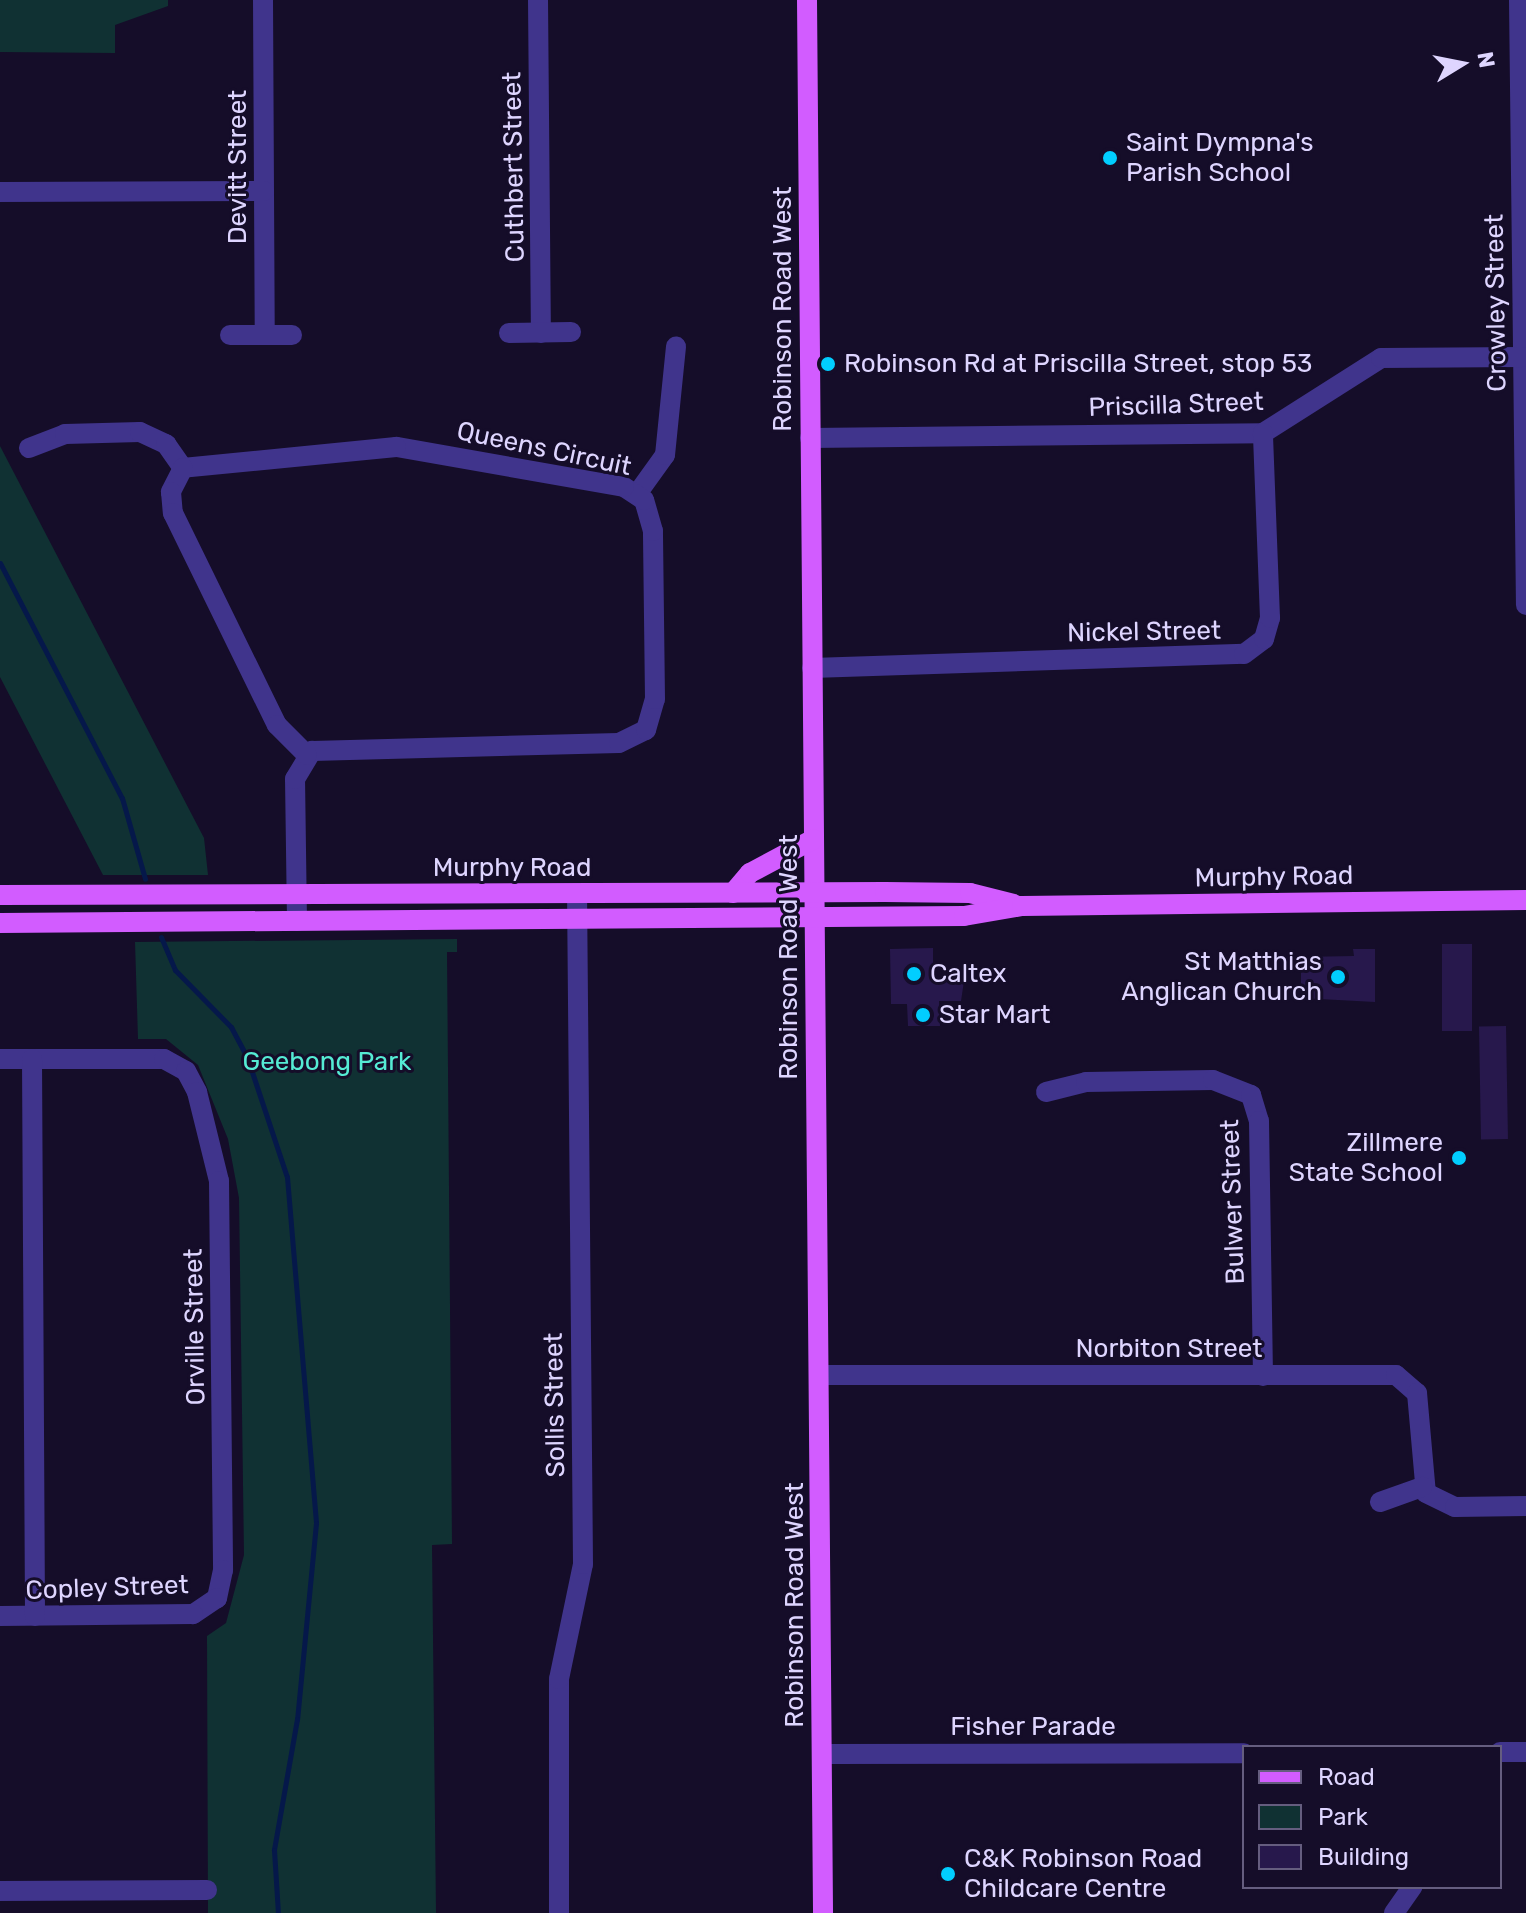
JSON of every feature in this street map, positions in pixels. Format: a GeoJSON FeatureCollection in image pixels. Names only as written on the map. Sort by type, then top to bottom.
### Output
{"type":"FeatureCollection","features":[{"type":"Feature","properties":{"kind":"main road","name":"Robinson Road West"},"geometry":{"type":"LineString","coordinates":[[807,0],[823,1913]]}},
{"type":"Feature","properties":{"kind":"main road"},"geometry":{"type":"LineString","coordinates":[[733,893],[750,873],[814,839]]}},
{"type":"Feature","properties":{"kind":"main road","name":"Murphy Road"},"geometry":{"type":"LineString","coordinates":[[0,895],[970,893],[1022,906]]}},
{"type":"Feature","properties":{"kind":"main road","name":"Murphy Road"},"geometry":{"type":"LineString","coordinates":[[0,923],[964,916],[1022,906],[1526,900]]}},
{"type":"Feature","properties":{"kind":"street","name":"Devitt Street"},"geometry":{"type":"LineString","coordinates":[[263,0],[265,335]]}},
{"type":"Feature","properties":{"kind":"street","name":"Cuthbert Street"},"geometry":{"type":"LineString","coordinates":[[538,0],[541,333]]}},
{"type":"Feature","properties":{"kind":"street","name":"Crowley Street"},"geometry":{"type":"LineString","coordinates":[[1519,0],[1526,605]]}},
{"type":"Feature","properties":{"kind":"street"},"geometry":{"type":"LineString","coordinates":[[0,192],[264,191]]}},
{"type":"Feature","properties":{"kind":"street"},"geometry":{"type":"LineString","coordinates":[[509,333],[571,332]]}},
{"type":"Feature","properties":{"kind":"street"},"geometry":{"type":"LineString","coordinates":[[230,335],[292,335]]}},
{"type":"Feature","properties":{"kind":"street"},"geometry":{"type":"LineString","coordinates":[[637,494],[665,455],[676,347]]}},
{"type":"Feature","properties":{"kind":"street","name":"Priscilla Street"},"geometry":{"type":"LineString","coordinates":[[810,438],[1263,433],[1372,360],[1522,357]]}},
{"type":"Feature","properties":{"kind":"street"},"geometry":{"type":"LineString","coordinates":[[29,448],[65,434],[140,432],[166,444],[183,468],[173,481],[173,513],[277,725],[307,755],[295,779],[297,921]]}},
{"type":"Feature","properties":{"kind":"street","name":"Nickel Street"},"geometry":{"type":"LineString","coordinates":[[812,668],[970,667],[1252,650],[1270,618],[1263,433]]}},
{"type":"Feature","properties":{"kind":"street","name":"Queens Circuit"},"geometry":{"type":"LineString","coordinates":[[183,468],[396,447],[637,494],[653,531],[655,684],[652,720],[638,737],[331,746],[307,755]]}},
{"type":"Feature","properties":{"kind":"street","name":"Sollis Street"},"geometry":{"type":"LineString","coordinates":[[559,1913],[559,1679],[583,1564],[577,894]]}},
{"type":"Feature","properties":{"kind":"street"},"geometry":{"type":"LineString","coordinates":[[0,1059],[32,1059],[35,1616]]}},
{"type":"Feature","properties":{"kind":"street","name":"Orville Street"},"geometry":{"type":"LineString","coordinates":[[32,1059],[171,1060],[197,1092],[219,1181],[223,1570],[213,1604]]}},
{"type":"Feature","properties":{"kind":"street","name":"Bulwer Street"},"geometry":{"type":"LineString","coordinates":[[1046,1092],[1086,1082],[1213,1080],[1251,1095],[1259,1121],[1263,1376]]}},
{"type":"Feature","properties":{"kind":"street","name":"Norbiton Street"},"geometry":{"type":"LineString","coordinates":[[819,1375],[1403,1377],[1417,1393],[1422,1487]]}},
{"type":"Feature","properties":{"kind":"street"},"geometry":{"type":"LineString","coordinates":[[1380,1502],[1422,1487],[1455,1507],[1526,1506]]}},
{"type":"Feature","properties":{"kind":"street","name":"Copley Street"},"geometry":{"type":"LineString","coordinates":[[0,1616],[185,1615],[213,1604]]}},
{"type":"Feature","properties":{"kind":"street"},"geometry":{"type":"LineString","coordinates":[[1502,1752],[1526,1752]]}},
{"type":"Feature","properties":{"kind":"street","name":"Fisher Parade"},"geometry":{"type":"LineString","coordinates":[[822,1754],[1242,1753]]}},
{"type":"Feature","properties":{"kind":"street"},"geometry":{"type":"LineString","coordinates":[[1394,1913],[1411,1889]]}},
{"type":"Feature","properties":{"kind":"street"},"geometry":{"type":"LineString","coordinates":[[0,1891],[207,1890]]}},
{"type":"Feature","properties":{"kind":"green space"},"geometry":{"type":"Polygon","coordinates":[[[0,0],[168,0],[168,6],[115,25],[115,53],[0,52],[0,0]]]}},
{"type":"Feature","properties":{"kind":"green space"},"geometry":{"type":"Polygon","coordinates":[[[0,446],[204,838],[208,875],[103,875],[0,677],[0,446]]]}},
{"type":"Feature","properties":{"kind":"green space","name":"Geebong Park"},"geometry":{"type":"Polygon","coordinates":[[[457,939],[457,952],[447,952],[452,1544],[432,1545],[436,1913],[208,1913],[207,1636],[226,1623],[244,1555],[239,1198],[228,1139],[198,1065],[166,1039],[138,1039],[135,942],[457,939]]]}},
{"type":"Feature","properties":{"kind":"building"},"geometry":{"type":"Polygon","coordinates":[[[1442,944],[1472,944],[1472,1031],[1442,1031],[1442,944]]]}},
{"type":"Feature","properties":{"kind":"building","name":"Star Mart"},"geometry":{"type":"Polygon","coordinates":[[[933,948],[933,981],[964,981],[961,1001],[939,1001],[940,1026],[908,1026],[907,1004],[891,1004],[890,949],[933,948]]]}},
{"type":"Feature","properties":{"kind":"building","name":"St Matthias Anglican Church"},"geometry":{"type":"Polygon","coordinates":[[[1353,949],[1375,949],[1375,1002],[1301,998],[1301,957],[1354,956],[1353,949]]]}},
{"type":"Feature","properties":{"kind":"building"},"geometry":{"type":"Polygon","coordinates":[[[1479,1026],[1506,1026],[1508,1139],[1481,1139],[1479,1026]]]}},
{"type":"Feature","properties":{"kind":"waterway"},"geometry":{"type":"LineString","coordinates":[[0,563],[122,798],[145,879]]}},
{"type":"Feature","properties":{"kind":"waterway"},"geometry":{"type":"LineString","coordinates":[[161,937],[175,970],[231,1027],[247,1057],[287,1177],[316,1523],[297,1719],[274,1850],[278,1913]]}},
{"type":"Feature","properties":{"kind":"place","name":"Saint Dympna's Parish School"},"geometry":{"type":"Point","coordinates":[1110,158]}},
{"type":"Feature","properties":{"kind":"place","name":"Robinson Rd at Priscilla Street, stop 53"},"geometry":{"type":"Point","coordinates":[828,364]}},
{"type":"Feature","properties":{"kind":"place","name":"Caltex"},"geometry":{"type":"Point","coordinates":[914,974]}},
{"type":"Feature","properties":{"kind":"place","name":"St Matthias Anglican Church"},"geometry":{"type":"Point","coordinates":[1338,977]}},
{"type":"Feature","properties":{"kind":"place","name":"Star Mart"},"geometry":{"type":"Point","coordinates":[923,1015]}},
{"type":"Feature","properties":{"kind":"place","name":"Zillmere State School"},"geometry":{"type":"Point","coordinates":[1459,1158]}},
{"type":"Feature","properties":{"kind":"place","name":"C&K Robinson Road Childcare Centre"},"geometry":{"type":"Point","coordinates":[948,1874]}}]}
